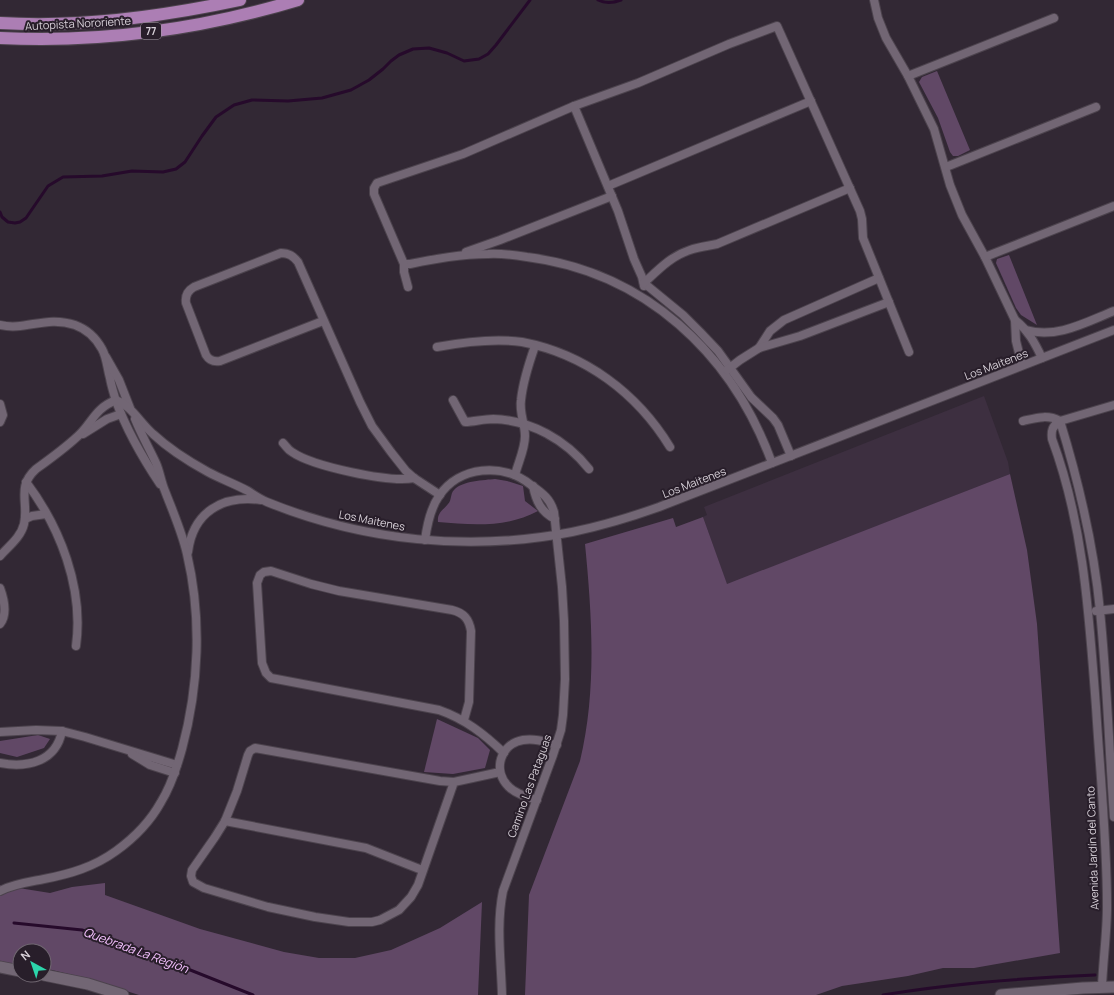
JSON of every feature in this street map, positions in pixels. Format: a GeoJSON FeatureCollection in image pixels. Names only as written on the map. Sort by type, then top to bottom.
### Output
{"type":"FeatureCollection","features":[{"type":"Feature","properties":{"kind":"highway","name":"Autopista Nororiente"},"geometry":{"type":"LineString","coordinates":[[0,23],[59,23],[116,20],[171,13],[240,0]]}},
{"type":"Feature","properties":{"kind":"highway","name":"Autopista Nororiente"},"geometry":{"type":"LineString","coordinates":[[0,38],[67,38],[158,31],[241,16],[298,0]]}},
{"type":"Feature","properties":{"kind":"street"},"geometry":{"type":"LineString","coordinates":[[874,0],[886,38],[908,76],[934,129],[950,185],[962,215],[985,257],[1015,320],[1026,330],[1042,358]]}},
{"type":"Feature","properties":{"kind":"street"},"geometry":{"type":"LineString","coordinates":[[908,76],[1054,18]]}},
{"type":"Feature","properties":{"kind":"street"},"geometry":{"type":"LineString","coordinates":[[408,287],[404,272],[404,264],[374,194],[374,188],[377,183],[463,154],[574,106],[638,83],[729,44],[777,26],[850,188],[862,219],[863,238],[909,352]]}},
{"type":"Feature","properties":{"kind":"street"},"geometry":{"type":"LineString","coordinates":[[608,186],[811,101]]}},
{"type":"Feature","properties":{"kind":"street"},"geometry":{"type":"LineString","coordinates":[[574,106],[612,196],[644,283],[643,297]]}},
{"type":"Feature","properties":{"kind":"street"},"geometry":{"type":"LineString","coordinates":[[946,167],[1096,107]]}},
{"type":"Feature","properties":{"kind":"street"},"geometry":{"type":"LineString","coordinates":[[644,283],[671,259],[683,252],[702,246],[717,244],[850,188]]}},
{"type":"Feature","properties":{"kind":"street"},"geometry":{"type":"LineString","coordinates":[[454,256],[500,240],[612,196]]}},
{"type":"Feature","properties":{"kind":"street"},"geometry":{"type":"LineString","coordinates":[[985,257],[1114,206]]}},
{"type":"Feature","properties":{"kind":"street"},"geometry":{"type":"LineString","coordinates":[[498,254],[495,248],[500,240]]}},
{"type":"Feature","properties":{"kind":"street"},"geometry":{"type":"LineString","coordinates":[[323,321],[220,361],[214,361],[206,355],[186,304],[186,297],[188,291],[194,287],[281,253],[292,256],[298,262],[323,321],[366,414],[391,452],[414,478],[440,495]]}},
{"type":"Feature","properties":{"kind":"street"},"geometry":{"type":"LineString","coordinates":[[404,264],[454,256],[498,254],[546,259],[604,277],[643,297],[686,330],[727,369],[755,422],[772,464]]}},
{"type":"Feature","properties":{"kind":"street"},"geometry":{"type":"LineString","coordinates":[[760,348],[770,331],[784,320],[879,278]]}},
{"type":"Feature","properties":{"kind":"street"},"geometry":{"type":"LineString","coordinates":[[644,283],[700,332],[727,369],[751,397],[773,418],[778,425],[791,456]]}},
{"type":"Feature","properties":{"kind":"street"},"geometry":{"type":"LineString","coordinates":[[727,369],[760,348],[800,336],[889,302]]}},
{"type":"Feature","properties":{"kind":"street"},"geometry":{"type":"LineString","coordinates":[[1026,330],[1039,333],[1054,333],[1072,328],[1114,311]]}},
{"type":"Feature","properties":{"kind":"street"},"geometry":{"type":"LineString","coordinates":[[1015,320],[1016,341],[1022,365]]}},
{"type":"Feature","properties":{"kind":"street"},"geometry":{"type":"LineString","coordinates":[[2,326],[21,326],[47,321],[58,321],[76,326],[92,336],[102,348],[118,380],[160,471],[164,490]]}},
{"type":"Feature","properties":{"kind":"street","name":"Los Maitenes"},"geometry":{"type":"LineString","coordinates":[[130,408],[152,434],[185,458],[264,501],[303,515],[354,530],[407,539],[502,541],[572,532],[636,515],[772,464],[1114,330]]}},
{"type":"Feature","properties":{"kind":"street"},"geometry":{"type":"LineString","coordinates":[[437,347],[488,340],[522,342],[551,350],[582,363],[611,381],[630,396],[661,432],[670,447]]}},
{"type":"Feature","properties":{"kind":"street"},"geometry":{"type":"LineString","coordinates":[[425,540],[430,513],[440,495],[446,488],[461,477],[477,471],[492,470],[508,472],[515,475],[524,441],[520,410],[521,400],[526,374],[535,346]]}},
{"type":"Feature","properties":{"kind":"street"},"geometry":{"type":"LineString","coordinates":[[0,891],[12,886],[76,871],[102,860],[115,852],[137,834],[154,814],[168,789],[177,764],[190,717],[196,655],[195,609],[187,555],[177,520],[164,490],[133,441],[121,414],[110,378],[106,357]]}},
{"type":"Feature","properties":{"kind":"street"},"geometry":{"type":"LineString","coordinates":[[79,436],[99,410],[106,404],[116,400],[130,408]]}},
{"type":"Feature","properties":{"kind":"street"},"geometry":{"type":"LineString","coordinates":[[454,400],[465,422],[493,419],[522,423],[548,434],[561,442],[577,455],[589,469]]}},
{"type":"Feature","properties":{"kind":"street"},"geometry":{"type":"LineString","coordinates":[[0,404],[3,415],[0,422]]}},
{"type":"Feature","properties":{"kind":"street"},"geometry":{"type":"LineString","coordinates":[[1023,421],[1045,416],[1055,418],[1060,422],[1114,405]]}},
{"type":"Feature","properties":{"kind":"street"},"geometry":{"type":"LineString","coordinates":[[0,556],[18,537],[24,525],[24,492],[29,475],[79,436],[107,419],[121,414]]}},
{"type":"Feature","properties":{"kind":"street","name":"Avenida Jardín del Canto"},"geometry":{"type":"LineString","coordinates":[[1102,987],[1110,907],[1089,612],[1074,517],[1064,474],[1052,439],[1053,427],[1060,422],[1070,454],[1085,514],[1095,569],[1100,611],[1114,817]]}},
{"type":"Feature","properties":{"kind":"street"},"geometry":{"type":"LineString","coordinates":[[283,443],[291,452],[301,457],[344,470],[378,478],[399,480],[414,478]]}},
{"type":"Feature","properties":{"kind":"street","name":"Camino Las Pataguas"},"geometry":{"type":"LineString","coordinates":[[502,995],[499,930],[501,902],[506,880],[537,800],[556,745],[563,715],[565,653],[562,587],[555,519],[546,513],[539,505],[533,486],[515,475]]}},
{"type":"Feature","properties":{"kind":"street"},"geometry":{"type":"LineString","coordinates":[[26,482],[46,514],[65,554],[74,588],[78,619],[76,646]]}},
{"type":"Feature","properties":{"kind":"street","name":"Los Maitenes"},"geometry":{"type":"LineString","coordinates":[[187,555],[191,537],[195,528],[202,518],[218,504],[234,499],[264,501]]}},
{"type":"Feature","properties":{"kind":"street"},"geometry":{"type":"LineString","coordinates":[[25,520],[32,516],[46,514]]}},
{"type":"Feature","properties":{"kind":"street"},"geometry":{"type":"LineString","coordinates":[[1074,517],[1085,514]]}},
{"type":"Feature","properties":{"kind":"street"},"geometry":{"type":"LineString","coordinates":[[464,720],[469,702],[471,631],[468,621],[463,614],[452,610],[339,591],[311,584],[274,571],[268,571],[260,575],[257,584],[262,664],[266,673],[271,678],[431,708],[447,713],[464,720],[504,753]]}},
{"type":"Feature","properties":{"kind":"street"},"geometry":{"type":"LineString","coordinates":[[0,588],[4,602],[5,614],[0,624]]}},
{"type":"Feature","properties":{"kind":"street"},"geometry":{"type":"LineString","coordinates":[[1089,612],[1114,609]]}},
{"type":"Feature","properties":{"kind":"street"},"geometry":{"type":"LineString","coordinates":[[1096,707],[1106,707]]}},
{"type":"Feature","properties":{"kind":"street"},"geometry":{"type":"LineString","coordinates":[[0,732],[36,730],[62,731],[177,764]]}},
{"type":"Feature","properties":{"kind":"street"},"geometry":{"type":"LineString","coordinates":[[0,763],[26,764],[40,760],[52,753],[61,738],[62,731]]}},
{"type":"Feature","properties":{"kind":"street"},"geometry":{"type":"LineString","coordinates":[[537,800],[513,791],[505,783],[500,772],[500,762],[504,753],[514,744],[523,740],[541,741],[556,745]]}},
{"type":"Feature","properties":{"kind":"street"},"geometry":{"type":"LineString","coordinates":[[454,782],[415,891],[406,903],[394,914],[380,920],[372,922],[349,922],[315,917],[268,907],[204,888],[195,883],[192,879],[192,870],[209,847],[225,820],[237,791],[248,755],[250,751],[255,748],[430,780],[454,782],[500,772]]}},
{"type":"Feature","properties":{"kind":"street"},"geometry":{"type":"LineString","coordinates":[[127,750],[150,765],[174,773]]}},
{"type":"Feature","properties":{"kind":"street"},"geometry":{"type":"LineString","coordinates":[[1102,807],[1114,807]]}},
{"type":"Feature","properties":{"kind":"street"},"geometry":{"type":"LineString","coordinates":[[225,820],[242,825],[366,848],[422,870]]}},
{"type":"Feature","properties":{"kind":"street"},"geometry":{"type":"LineString","coordinates":[[0,968],[12,970]]}},
{"type":"Feature","properties":{"kind":"street"},"geometry":{"type":"LineString","coordinates":[[52,977],[88,984],[123,995]]}},
{"type":"Feature","properties":{"kind":"street"},"geometry":{"type":"LineString","coordinates":[[1001,995],[1114,987]]}},
{"type":"Feature","properties":{"kind":"shaded area"},"geometry":{"type":"Polygon","coordinates":[[[937,71],[970,150],[958,156],[953,156],[950,152],[938,118],[919,82],[922,77],[937,71]]]}},
{"type":"Feature","properties":{"kind":"shaded area"},"geometry":{"type":"Polygon","coordinates":[[[1009,255],[1037,325],[1021,315],[1016,308],[996,263],[997,259],[1009,255]]]}},
{"type":"Feature","properties":{"kind":"shaded area"},"geometry":{"type":"Polygon","coordinates":[[[984,396],[1008,462],[1010,474],[727,585],[703,517],[707,515],[704,507],[984,396]]]}},
{"type":"Feature","properties":{"kind":"shaded area"},"geometry":{"type":"Polygon","coordinates":[[[1010,474],[1027,550],[1037,624],[1060,953],[974,968],[943,968],[908,976],[842,986],[816,995],[525,995],[529,895],[580,761],[589,707],[592,653],[590,598],[585,544],[673,518],[676,527],[703,517],[727,584],[1010,474]]]}},
{"type":"Feature","properties":{"kind":"shaded area"},"geometry":{"type":"Polygon","coordinates":[[[495,479],[523,486],[525,501],[538,511],[501,523],[463,524],[438,522],[439,514],[449,502],[457,487],[473,482],[495,479]]]}},
{"type":"Feature","properties":{"kind":"shaded area"},"geometry":{"type":"Polygon","coordinates":[[[437,719],[478,738],[490,750],[485,768],[453,774],[424,772],[437,719]]]}},
{"type":"Feature","properties":{"kind":"shaded area"},"geometry":{"type":"Polygon","coordinates":[[[38,735],[50,739],[44,748],[17,757],[0,753],[0,741],[38,735]]]}},
{"type":"Feature","properties":{"kind":"shaded area"},"geometry":{"type":"Polygon","coordinates":[[[105,883],[105,895],[200,929],[284,952],[319,958],[355,958],[391,950],[440,928],[482,902],[478,995],[139,995],[92,980],[52,970],[52,943],[12,943],[12,964],[0,962],[0,885],[50,893],[72,887],[105,883]]]}},
{"type":"Feature","properties":{"kind":"waterway"},"geometry":{"type":"LineString","coordinates":[[0,212],[2,217],[8,222],[20,222],[26,218],[48,186],[63,177],[102,176],[132,171],[163,172],[176,169],[185,162],[216,117],[234,105],[252,100],[288,101],[322,98],[351,90],[369,80],[399,55],[413,49],[429,48],[447,53],[464,61],[479,59],[488,54],[496,45],[530,0]]}},
{"type":"Feature","properties":{"kind":"waterway"},"geometry":{"type":"LineString","coordinates":[[598,0],[610,3],[621,0]]}},
{"type":"Feature","properties":{"kind":"waterway","name":"Quebrada La Región"},"geometry":{"type":"LineString","coordinates":[[14,923],[82,930],[140,950],[253,995]]}},
{"type":"Feature","properties":{"kind":"waterway","name":"Quebrada La Región"},"geometry":{"type":"LineString","coordinates":[[883,995],[936,987],[1095,975]]}}]}
